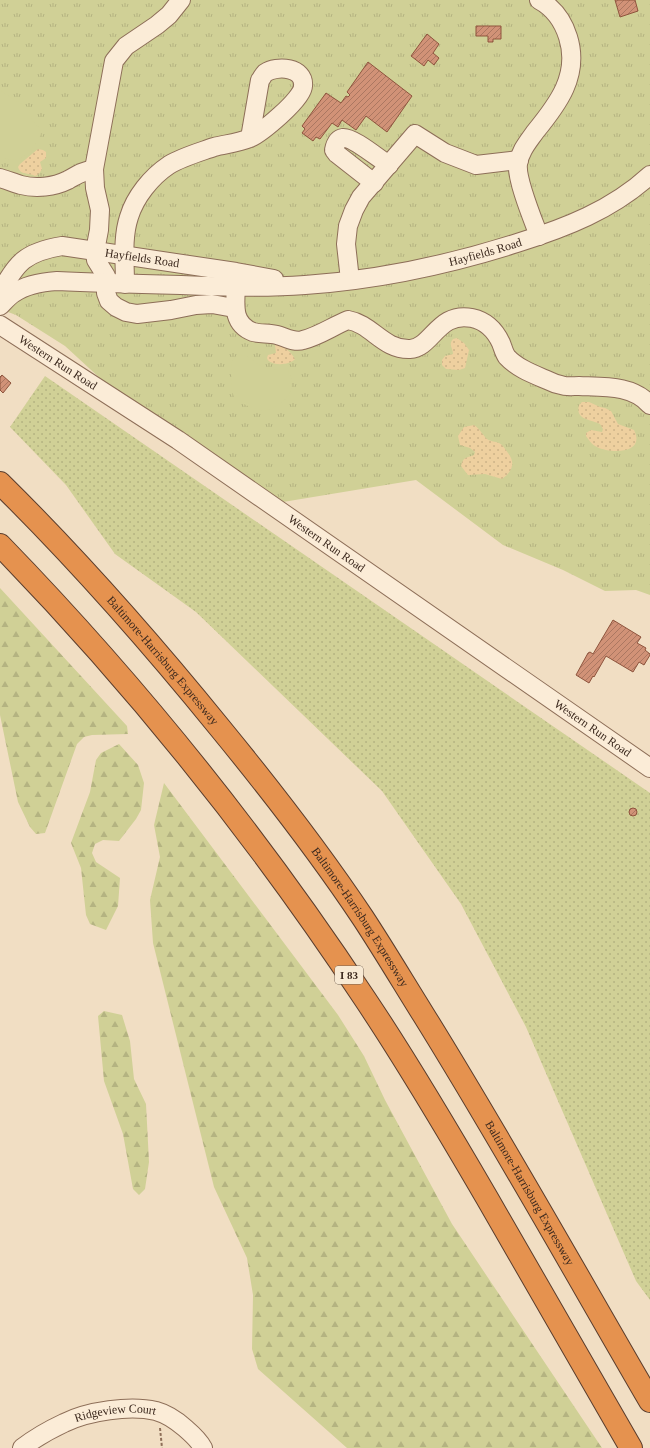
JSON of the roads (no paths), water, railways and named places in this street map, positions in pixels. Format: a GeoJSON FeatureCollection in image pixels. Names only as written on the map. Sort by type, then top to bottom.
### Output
{"type":"FeatureCollection","features":[{"type":"Feature","properties":{"kind":"highway","name":"Baltimore-Harrisburg Expressway"},"geometry":{"type":"LineString","coordinates":[[0,483],[75,560],[188,688],[300,830],[362,917],[496,1133],[650,1401]]}},
{"type":"Feature","properties":{"kind":"highway","name":"I 83"},"geometry":{"type":"LineString","coordinates":[[0,545],[92,645],[152,714],[208,782],[268,860],[326,942],[386,1031],[460,1152],[631,1448]]}},
{"type":"Feature","properties":{"kind":"street"},"geometry":{"type":"LineString","coordinates":[[181,0],[169,15],[126,46],[114,61],[94,169],[100,210],[99,230],[95,251],[96,260],[106,276],[106,293],[110,302],[121,310],[137,314],[212,304],[234,308]]}},
{"type":"Feature","properties":{"kind":"street"},"geometry":{"type":"LineString","coordinates":[[538,236],[519,178],[518,165],[520,156],[526,144],[557,104],[565,91],[570,76],[571,59],[570,44],[565,27],[552,9],[539,0]]}},
{"type":"Feature","properties":{"kind":"street"},"geometry":{"type":"LineString","coordinates":[[350,280],[346,244],[348,226],[354,210],[361,197],[415,134],[446,153],[476,165],[519,160]]}},
{"type":"Feature","properties":{"kind":"street"},"geometry":{"type":"LineString","coordinates":[[125,284],[125,233],[128,218],[144,189],[156,176],[170,165],[184,158],[215,147],[250,138]]}},
{"type":"Feature","properties":{"kind":"street"},"geometry":{"type":"LineString","coordinates":[[374,182],[337,154],[334,150],[336,143],[344,138],[353,141],[389,165]]}},
{"type":"Feature","properties":{"kind":"street"},"geometry":{"type":"LineString","coordinates":[[0,178],[21,185],[38,187],[52,185],[67,180],[80,172],[94,169]]}},
{"type":"Feature","properties":{"kind":"street","name":"Hayfields Road"},"geometry":{"type":"LineString","coordinates":[[0,306],[14,293],[29,286],[45,282],[236,287],[304,285],[393,274],[497,250],[573,223],[609,205],[650,175]]}},
{"type":"Feature","properties":{"kind":"street","name":"Hayfields Road"},"geometry":{"type":"LineString","coordinates":[[0,294],[19,263],[30,255],[46,248],[62,246],[236,272],[304,285]]}},
{"type":"Feature","properties":{"kind":"street"},"geometry":{"type":"LineString","coordinates":[[236,287],[234,308],[238,320],[245,327],[254,332],[269,333],[293,341],[302,341],[348,320],[366,327],[379,338],[394,347],[408,349],[417,348],[442,325],[450,321],[459,317],[472,318],[484,322],[499,340],[506,356],[525,369],[562,386],[609,387],[625,389],[640,396],[650,406]]}},
{"type":"Feature","properties":{"kind":"street","name":"Western Run Road"},"geometry":{"type":"LineString","coordinates":[[0,324],[178,440],[650,768]]}},
{"type":"Feature","properties":{"kind":"street","name":"Ridgeview Court"},"geometry":{"type":"LineString","coordinates":[[22,1448],[36,1437],[65,1422],[95,1412],[132,1408],[158,1411],[177,1421],[201,1442],[203,1448]]}}]}
